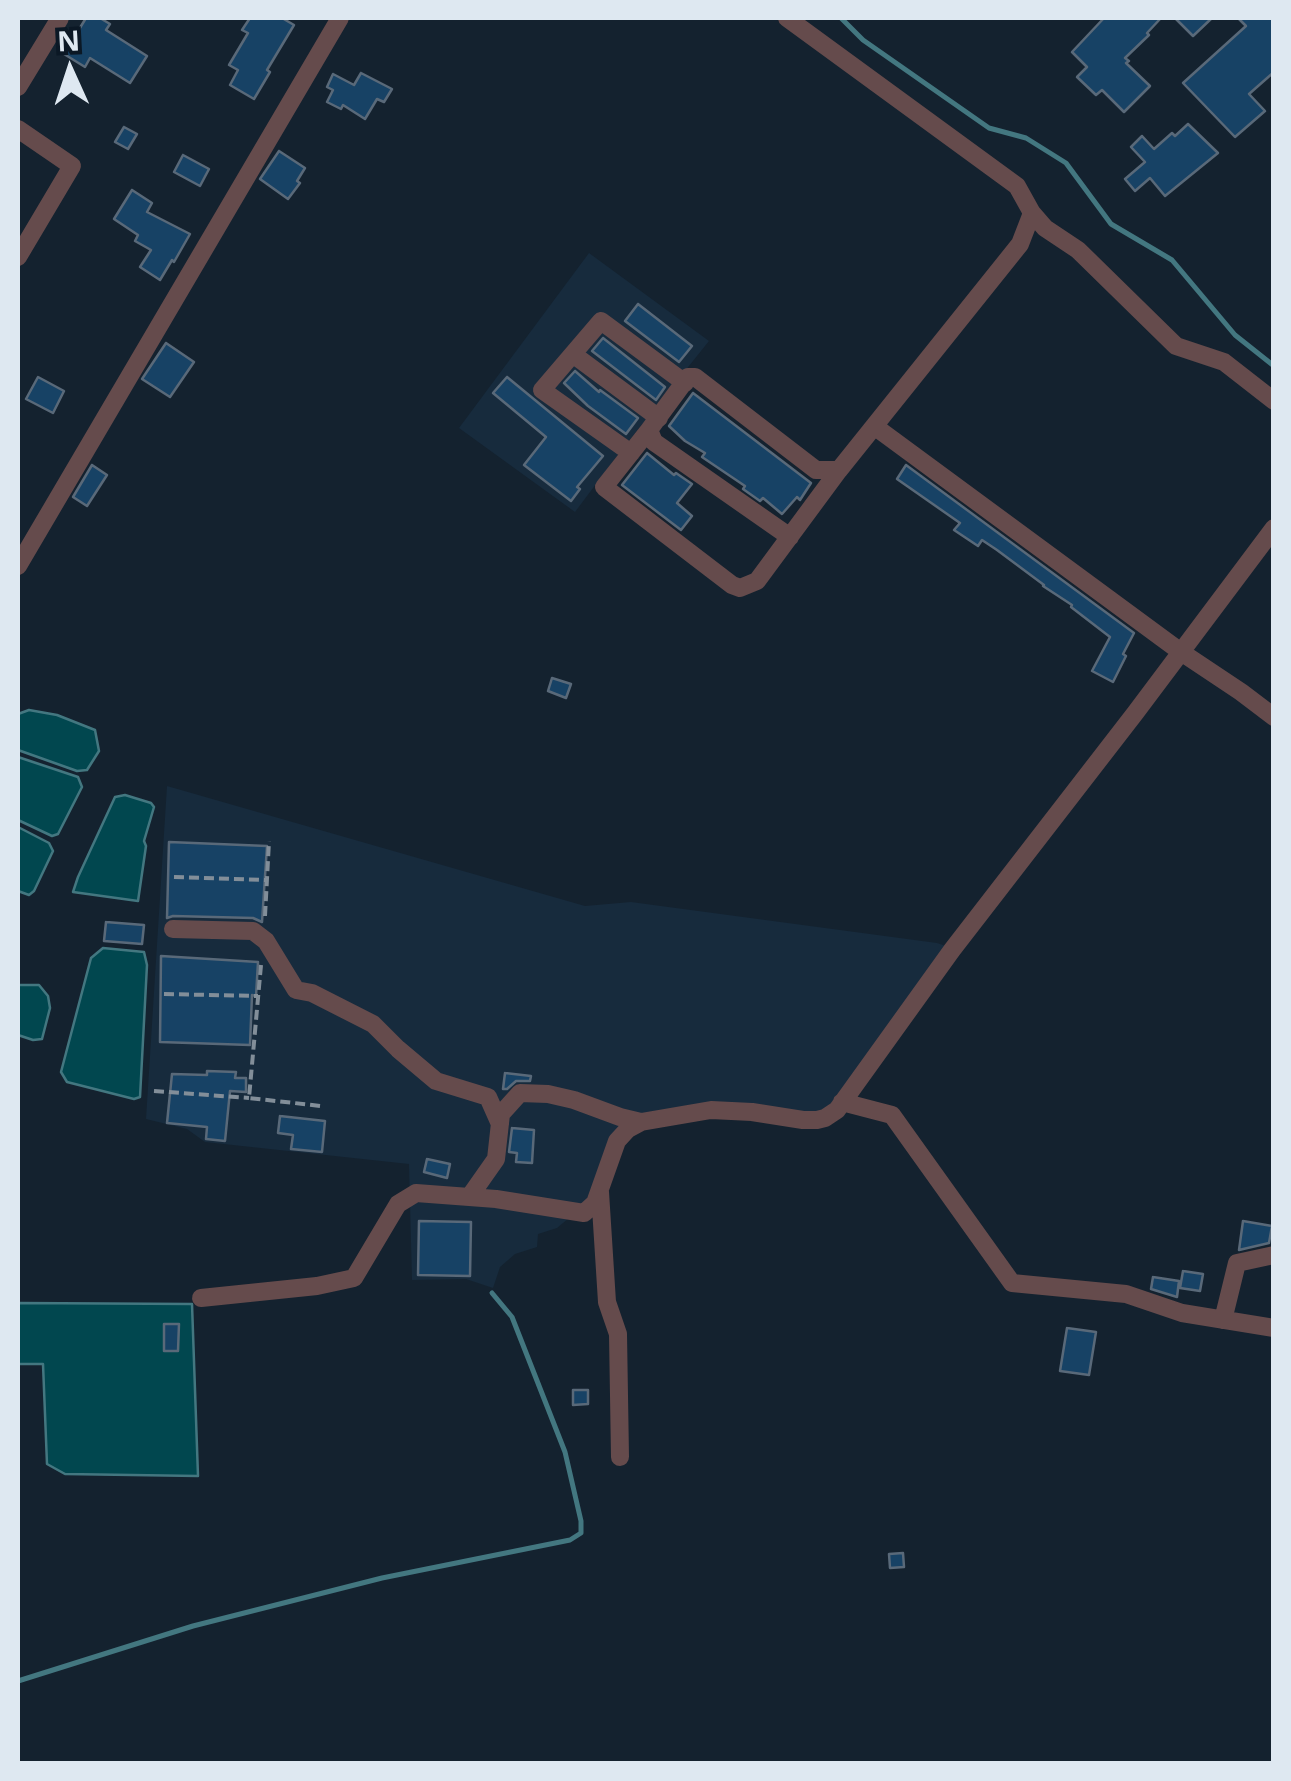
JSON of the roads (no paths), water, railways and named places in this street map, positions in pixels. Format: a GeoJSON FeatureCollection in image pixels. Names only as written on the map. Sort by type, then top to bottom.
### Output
{"type":"FeatureCollection","features":[{"type":"Feature","properties":{"kind":"street"},"geometry":{"type":"LineString","coordinates":[[18,87],[60,18]]}},
{"type":"Feature","properties":{"kind":"street"},"geometry":{"type":"LineString","coordinates":[[18,566],[340,18]]}},
{"type":"Feature","properties":{"kind":"street"},"geometry":{"type":"LineString","coordinates":[[787,18],[1017,186],[1045,228],[1078,250],[1176,346],[1224,362],[1274,401]]}},
{"type":"Feature","properties":{"kind":"street"},"geometry":{"type":"LineString","coordinates":[[18,129],[72,166],[18,257]]}},
{"type":"Feature","properties":{"kind":"street"},"geometry":{"type":"LineString","coordinates":[[838,470],[816,470],[695,377],[688,377],[604,487],[732,585],[740,588],[758,581],[838,470],[1020,244],[1032,213]]}},
{"type":"Feature","properties":{"kind":"street"},"geometry":{"type":"LineString","coordinates":[[631,453],[542,390],[601,322],[684,383]]}},
{"type":"Feature","properties":{"kind":"street"},"geometry":{"type":"LineString","coordinates":[[574,355],[654,424],[654,442],[790,537]]}},
{"type":"Feature","properties":{"kind":"street"},"geometry":{"type":"LineString","coordinates":[[874,426],[1274,717]]}},
{"type":"Feature","properties":{"kind":"street"},"geometry":{"type":"LineString","coordinates":[[201,1298],[318,1286],[354,1278],[398,1204],[416,1193],[470,1196],[584,1213],[595,1203],[617,1141],[641,1122],[712,1110],[802,1120],[817,1120],[831,1114],[1274,528]]}},
{"type":"Feature","properties":{"kind":"street"},"geometry":{"type":"LineString","coordinates":[[172,930],[253,931],[263,939],[296,990],[312,993],[373,1024],[436,1081],[488,1097],[500,1125]]}},
{"type":"Feature","properties":{"kind":"street"},"geometry":{"type":"LineString","coordinates":[[470,1196],[496,1159],[501,1114],[520,1093],[574,1100],[641,1122]]}},
{"type":"Feature","properties":{"kind":"street"},"geometry":{"type":"LineString","coordinates":[[842,1102],[892,1114],[1012,1282],[1126,1294],[1182,1313],[1274,1328]]}},
{"type":"Feature","properties":{"kind":"street"},"geometry":{"type":"LineString","coordinates":[[600,1186],[607,1302],[618,1334],[620,1457]]}},
{"type":"Feature","properties":{"kind":"street"},"geometry":{"type":"LineString","coordinates":[[1223,1320],[1237,1263],[1274,1255]]}},
{"type":"Feature","properties":{"kind":"waterway"},"geometry":{"type":"LineString","coordinates":[[841,18],[863,40],[989,128],[1026,138],[1066,163],[1111,224],[1172,260],[1235,335],[1274,366]]}},
{"type":"Feature","properties":{"kind":"waterway"},"geometry":{"type":"LineString","coordinates":[[18,1681],[193,1626],[382,1578],[570,1540],[581,1533],[565,1452],[512,1317],[492,1293]]}}]}
